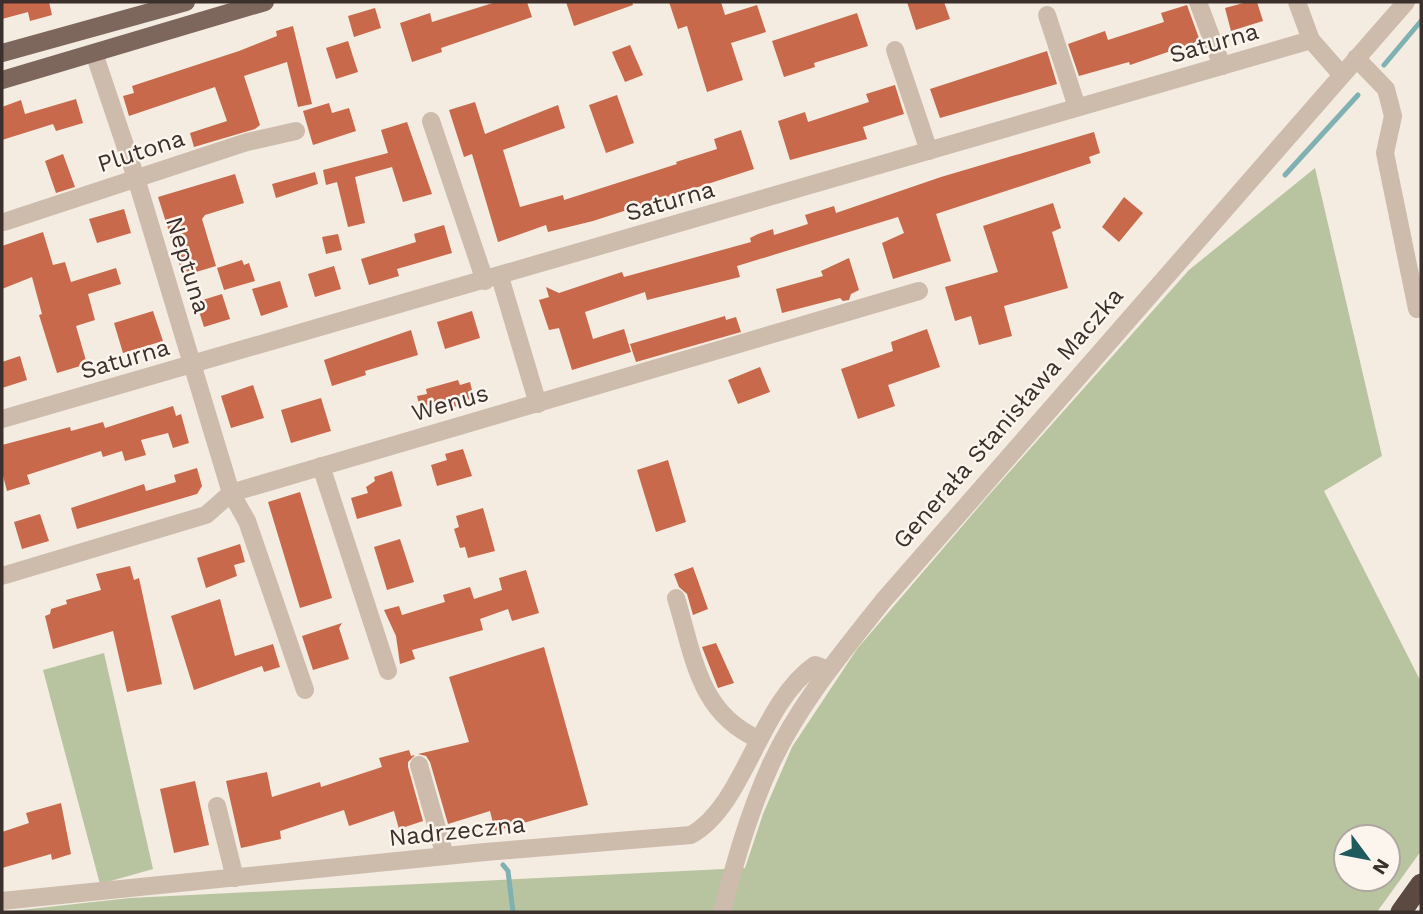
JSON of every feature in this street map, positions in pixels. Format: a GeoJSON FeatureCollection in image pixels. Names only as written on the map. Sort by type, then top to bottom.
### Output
{"type":"FeatureCollection","features":[{"type":"Feature","properties":{"kind":"highway"},"geometry":{"type":"LineString","coordinates":[[1401,912],[1421,884]]}},
{"type":"Feature","properties":{"kind":"main road"},"geometry":{"type":"LineString","coordinates":[[2,53],[186,2]]}},
{"type":"Feature","properties":{"kind":"main road"},"geometry":{"type":"LineString","coordinates":[[2,80],[265,2]]}},
{"type":"Feature","properties":{"kind":"main road"},"geometry":{"type":"LineString","coordinates":[[86,28],[94,53]]}},
{"type":"Feature","properties":{"kind":"street"},"geometry":{"type":"LineString","coordinates":[[1198,2],[1222,66]]}},
{"type":"Feature","properties":{"kind":"street"},"geometry":{"type":"LineString","coordinates":[[1297,2],[1311,40],[1341,74]]}},
{"type":"Feature","properties":{"kind":"street","name":"Generała Stanisława Maczka"},"geometry":{"type":"LineString","coordinates":[[722,912],[752,809],[772,763],[828,670],[883,601],[1406,2]]}},
{"type":"Feature","properties":{"kind":"street"},"geometry":{"type":"LineString","coordinates":[[1046,15],[1077,107]]}},
{"type":"Feature","properties":{"kind":"street","name":"Saturna"},"geometry":{"type":"LineString","coordinates":[[2,419],[1311,40]]}},
{"type":"Feature","properties":{"kind":"street"},"geometry":{"type":"LineString","coordinates":[[895,50],[929,151]]}},
{"type":"Feature","properties":{"kind":"street","name":"Neptuna"},"geometry":{"type":"LineString","coordinates":[[94,53],[136,178],[231,493],[247,521],[305,690]]}},
{"type":"Feature","properties":{"kind":"street"},"geometry":{"type":"LineString","coordinates":[[1356,58],[1386,89],[1393,116],[1385,153],[1417,309]]}},
{"type":"Feature","properties":{"kind":"street"},"geometry":{"type":"LineString","coordinates":[[431,121],[493,279],[538,404]]}},
{"type":"Feature","properties":{"kind":"street","name":"Plutona"},"geometry":{"type":"LineString","coordinates":[[4,222],[247,142],[296,131]]}},
{"type":"Feature","properties":{"kind":"street","name":"Wenus"},"geometry":{"type":"LineString","coordinates":[[2,576],[206,515],[231,493],[919,291]]}},
{"type":"Feature","properties":{"kind":"street"},"geometry":{"type":"LineString","coordinates":[[321,466],[388,671]]}},
{"type":"Feature","properties":{"kind":"street"},"geometry":{"type":"LineString","coordinates":[[676,598],[709,700],[736,729],[758,739]]}},
{"type":"Feature","properties":{"kind":"street","name":"Nadrzeczna"},"geometry":{"type":"LineString","coordinates":[[2,901],[445,856],[691,835],[706,827],[723,804],[758,739],[803,673],[815,665],[828,670]]}},
{"type":"Feature","properties":{"kind":"street"},"geometry":{"type":"LineString","coordinates":[[419,765],[445,856]]}},
{"type":"Feature","properties":{"kind":"street"},"geometry":{"type":"LineString","coordinates":[[217,806],[234,878]]}},
{"type":"Feature","properties":{"kind":"green space"},"geometry":{"type":"Polygon","coordinates":[[[1315,168],[1382,456],[1324,491],[1421,682],[1421,851],[1402,877],[1402,823],[1332,823],[1332,893],[1391,893],[1377,912],[2,912],[130,898],[745,868],[763,814],[792,747],[857,649],[988,496],[1189,270],[1315,168]]]}},
{"type":"Feature","properties":{"kind":"green space"},"geometry":{"type":"Polygon","coordinates":[[[104,653],[153,869],[100,884],[43,670],[104,653]]]}},
{"type":"Feature","properties":{"kind":"building"},"geometry":{"type":"Polygon","coordinates":[[[2,2],[49,2],[52,15],[30,21],[28,12],[2,19],[2,2]]]}},
{"type":"Feature","properties":{"kind":"building"},"geometry":{"type":"Polygon","coordinates":[[[496,2],[527,2],[532,17],[441,48],[442,52],[412,62],[400,23],[430,13],[432,22],[496,2]]]}},
{"type":"Feature","properties":{"kind":"building"},"geometry":{"type":"Polygon","coordinates":[[[566,2],[632,2],[633,5],[574,26],[566,2]]]}},
{"type":"Feature","properties":{"kind":"building"},"geometry":{"type":"Polygon","coordinates":[[[669,2],[721,2],[725,15],[757,5],[766,32],[731,43],[743,80],[707,92],[687,26],[678,29],[669,2]]]}},
{"type":"Feature","properties":{"kind":"building"},"geometry":{"type":"Polygon","coordinates":[[[907,2],[944,2],[950,19],[916,30],[907,2]]]}},
{"type":"Feature","properties":{"kind":"building"},"geometry":{"type":"Polygon","coordinates":[[[1257,2],[1263,21],[1231,31],[1225,8],[1257,2]]]}},
{"type":"Feature","properties":{"kind":"building"},"geometry":{"type":"Polygon","coordinates":[[[1187,5],[1200,41],[1130,65],[1129,62],[1079,76],[1068,44],[1105,31],[1108,40],[1164,22],[1161,13],[1187,5]]]}},
{"type":"Feature","properties":{"kind":"building"},"geometry":{"type":"Polygon","coordinates":[[[375,8],[381,28],[354,37],[348,16],[375,8]]]}},
{"type":"Feature","properties":{"kind":"building"},"geometry":{"type":"Polygon","coordinates":[[[857,13],[868,46],[814,63],[815,67],[784,77],[772,41],[857,13]]]}},
{"type":"Feature","properties":{"kind":"building"},"geometry":{"type":"Polygon","coordinates":[[[293,26],[312,104],[298,107],[287,62],[244,76],[260,125],[255,129],[194,147],[190,133],[227,121],[215,87],[129,116],[123,96],[134,93],[132,86],[239,51],[277,36],[276,31],[293,26]]]}},
{"type":"Feature","properties":{"kind":"building"},"geometry":{"type":"Polygon","coordinates":[[[348,41],[358,72],[336,79],[326,48],[348,41]]]}},
{"type":"Feature","properties":{"kind":"building"},"geometry":{"type":"Polygon","coordinates":[[[630,45],[643,75],[625,82],[612,52],[630,45]]]}},
{"type":"Feature","properties":{"kind":"building"},"geometry":{"type":"Polygon","coordinates":[[[1047,51],[1057,84],[940,118],[930,89],[1047,51]]]}},
{"type":"Feature","properties":{"kind":"building"},"geometry":{"type":"Polygon","coordinates":[[[895,85],[904,114],[863,127],[867,139],[790,160],[778,121],[805,112],[808,122],[869,102],[866,94],[895,85]]]}},
{"type":"Feature","properties":{"kind":"building"},"geometry":{"type":"Polygon","coordinates":[[[617,95],[634,143],[606,153],[589,105],[617,95]]]}},
{"type":"Feature","properties":{"kind":"building"},"geometry":{"type":"Polygon","coordinates":[[[76,99],[83,123],[56,131],[53,124],[2,140],[2,107],[21,100],[25,114],[76,99]]]}},
{"type":"Feature","properties":{"kind":"building"},"geometry":{"type":"Polygon","coordinates":[[[475,102],[485,134],[558,105],[565,128],[503,150],[520,207],[563,195],[564,200],[677,164],[676,162],[717,149],[714,139],[741,130],[754,169],[593,221],[548,232],[546,225],[498,242],[472,154],[464,157],[449,110],[475,102]]]}},
{"type":"Feature","properties":{"kind":"building"},"geometry":{"type":"Polygon","coordinates":[[[329,103],[332,113],[349,108],[356,131],[313,145],[303,111],[329,103]]]}},
{"type":"Feature","properties":{"kind":"building"},"geometry":{"type":"Polygon","coordinates":[[[407,122],[432,194],[403,202],[392,167],[355,177],[365,223],[348,227],[337,182],[326,185],[323,170],[388,153],[381,130],[407,122]]]}},
{"type":"Feature","properties":{"kind":"building"},"geometry":{"type":"Polygon","coordinates":[[[1094,132],[1100,153],[1089,157],[1091,163],[936,214],[951,261],[893,279],[882,243],[904,233],[898,217],[737,266],[740,277],[647,300],[645,292],[585,312],[593,339],[624,329],[631,352],[572,370],[559,328],[549,330],[539,300],[549,297],[546,287],[559,293],[622,272],[624,277],[751,242],[750,238],[773,229],[774,235],[808,224],[805,215],[834,206],[836,213],[941,177],[1094,132]]]}},
{"type":"Feature","properties":{"kind":"building"},"geometry":{"type":"Polygon","coordinates":[[[63,154],[75,187],[56,193],[45,161],[63,154]]]}},
{"type":"Feature","properties":{"kind":"building"},"geometry":{"type":"Polygon","coordinates":[[[315,172],[318,184],[276,198],[272,184],[315,172]]]}},
{"type":"Feature","properties":{"kind":"building"},"geometry":{"type":"Polygon","coordinates":[[[235,174],[244,203],[205,215],[202,219],[216,266],[183,276],[158,197],[235,174]]]}},
{"type":"Feature","properties":{"kind":"building"},"geometry":{"type":"Polygon","coordinates":[[[1124,197],[1143,213],[1119,242],[1102,227],[1124,197]]]}},
{"type":"Feature","properties":{"kind":"building"},"geometry":{"type":"Polygon","coordinates":[[[1053,203],[1061,228],[1052,232],[1068,288],[1004,306],[1012,336],[979,345],[971,316],[955,321],[945,287],[998,272],[983,226],[1053,203]]]}},
{"type":"Feature","properties":{"kind":"building"},"geometry":{"type":"Polygon","coordinates":[[[124,209],[131,233],[97,243],[89,219],[124,209]]]}},
{"type":"Feature","properties":{"kind":"building"},"geometry":{"type":"Polygon","coordinates":[[[444,225],[452,253],[397,269],[399,276],[369,285],[361,259],[416,242],[414,234],[444,225]]]}},
{"type":"Feature","properties":{"kind":"building"},"geometry":{"type":"Polygon","coordinates":[[[43,232],[53,265],[65,262],[71,282],[116,268],[121,284],[88,294],[95,320],[76,326],[87,364],[57,373],[39,315],[42,314],[32,277],[2,289],[2,246],[43,232]]]}},
{"type":"Feature","properties":{"kind":"building"},"geometry":{"type":"Polygon","coordinates":[[[338,234],[342,250],[326,254],[322,237],[338,234]]]}},
{"type":"Feature","properties":{"kind":"building"},"geometry":{"type":"Polygon","coordinates":[[[849,258],[859,290],[851,294],[849,300],[843,301],[840,298],[782,313],[776,289],[823,276],[821,271],[849,258]]]}},
{"type":"Feature","properties":{"kind":"building"},"geometry":{"type":"Polygon","coordinates":[[[242,260],[244,265],[249,263],[255,281],[224,290],[217,268],[242,260]]]}},
{"type":"Feature","properties":{"kind":"building"},"geometry":{"type":"Polygon","coordinates":[[[334,266],[341,289],[315,297],[308,274],[334,266]]]}},
{"type":"Feature","properties":{"kind":"building"},"geometry":{"type":"Polygon","coordinates":[[[280,281],[288,307],[261,316],[252,289],[280,281]]]}},
{"type":"Feature","properties":{"kind":"building"},"geometry":{"type":"Polygon","coordinates":[[[222,294],[230,319],[204,327],[196,302],[222,294]]]}},
{"type":"Feature","properties":{"kind":"building"},"geometry":{"type":"Polygon","coordinates":[[[153,311],[163,341],[123,353],[114,323],[153,311]]]}},
{"type":"Feature","properties":{"kind":"building"},"geometry":{"type":"Polygon","coordinates":[[[472,311],[480,338],[445,349],[437,322],[472,311]]]}},
{"type":"Feature","properties":{"kind":"building"},"geometry":{"type":"Polygon","coordinates":[[[725,316],[726,320],[736,317],[741,332],[636,362],[630,344],[725,316]]]}},
{"type":"Feature","properties":{"kind":"building"},"geometry":{"type":"Polygon","coordinates":[[[927,329],[940,367],[888,385],[895,406],[858,419],[841,369],[893,351],[891,342],[927,329]]]}},
{"type":"Feature","properties":{"kind":"building"},"geometry":{"type":"Polygon","coordinates":[[[411,330],[418,355],[365,371],[366,375],[332,386],[324,360],[411,330]]]}},
{"type":"Feature","properties":{"kind":"building"},"geometry":{"type":"Polygon","coordinates":[[[20,356],[27,380],[2,388],[2,362],[20,356]]]}},
{"type":"Feature","properties":{"kind":"building"},"geometry":{"type":"Polygon","coordinates":[[[760,367],[770,392],[738,404],[728,380],[760,367]]]}},
{"type":"Feature","properties":{"kind":"building"},"geometry":{"type":"Polygon","coordinates":[[[458,380],[460,385],[470,382],[474,398],[458,402],[459,406],[421,412],[417,396],[427,394],[426,389],[458,380]]]}},
{"type":"Feature","properties":{"kind":"building"},"geometry":{"type":"Polygon","coordinates":[[[253,385],[264,418],[231,428],[221,396],[253,385]]]}},
{"type":"Feature","properties":{"kind":"building"},"geometry":{"type":"Polygon","coordinates":[[[321,398],[331,431],[291,443],[281,410],[321,398]]]}},
{"type":"Feature","properties":{"kind":"building"},"geometry":{"type":"Polygon","coordinates":[[[173,406],[176,416],[181,414],[189,443],[173,448],[168,433],[141,440],[146,455],[125,461],[122,451],[103,457],[101,451],[27,475],[30,484],[7,491],[2,472],[2,445],[70,427],[71,431],[103,422],[105,428],[173,406]]]}},
{"type":"Feature","properties":{"kind":"building"},"geometry":{"type":"Polygon","coordinates":[[[463,449],[472,476],[437,486],[431,465],[447,460],[445,454],[463,449]]]}},
{"type":"Feature","properties":{"kind":"building"},"geometry":{"type":"Polygon","coordinates":[[[668,460],[686,522],[656,532],[637,470],[668,460]]]}},
{"type":"Feature","properties":{"kind":"building"},"geometry":{"type":"Polygon","coordinates":[[[197,468],[202,486],[197,494],[77,529],[71,508],[144,484],[146,491],[176,482],[174,475],[197,468]]]}},
{"type":"Feature","properties":{"kind":"building"},"geometry":{"type":"Polygon","coordinates":[[[392,471],[402,506],[357,519],[351,498],[368,493],[366,487],[375,481],[374,477],[392,471]]]}},
{"type":"Feature","properties":{"kind":"building"},"geometry":{"type":"Polygon","coordinates":[[[300,492],[332,598],[300,608],[268,502],[300,492]]]}},
{"type":"Feature","properties":{"kind":"building"},"geometry":{"type":"Polygon","coordinates":[[[483,508],[495,551],[468,558],[465,547],[460,548],[454,529],[459,527],[456,516],[483,508]]]}},
{"type":"Feature","properties":{"kind":"building"},"geometry":{"type":"Polygon","coordinates":[[[40,514],[49,541],[22,549],[14,522],[40,514]]]}},
{"type":"Feature","properties":{"kind":"building"},"geometry":{"type":"Polygon","coordinates":[[[400,539],[414,582],[387,590],[374,547],[400,539]]]}},
{"type":"Feature","properties":{"kind":"building"},"geometry":{"type":"Polygon","coordinates":[[[240,544],[245,562],[234,565],[237,576],[206,588],[197,558],[240,544]]]}},
{"type":"Feature","properties":{"kind":"building"},"geometry":{"type":"Polygon","coordinates":[[[130,566],[134,580],[139,578],[162,684],[127,692],[113,631],[53,649],[45,616],[50,614],[51,609],[67,604],[66,600],[101,590],[96,574],[130,566]]]}},
{"type":"Feature","properties":{"kind":"building"},"geometry":{"type":"Polygon","coordinates":[[[693,567],[708,609],[693,615],[687,594],[679,587],[674,574],[693,567]]]}},
{"type":"Feature","properties":{"kind":"building"},"geometry":{"type":"Polygon","coordinates":[[[526,570],[539,613],[512,621],[508,609],[480,619],[483,630],[412,650],[415,659],[400,664],[396,636],[384,610],[399,606],[402,615],[445,602],[443,595],[470,587],[474,599],[502,590],[499,578],[526,570]]]}},
{"type":"Feature","properties":{"kind":"building"},"geometry":{"type":"Polygon","coordinates":[[[220,599],[235,656],[273,644],[280,667],[264,672],[262,666],[194,690],[171,616],[220,599]]]}},
{"type":"Feature","properties":{"kind":"building"},"geometry":{"type":"Polygon","coordinates":[[[342,623],[339,628],[349,659],[313,670],[302,636],[342,623]]]}},
{"type":"Feature","properties":{"kind":"building"},"geometry":{"type":"Polygon","coordinates":[[[716,643],[734,683],[718,688],[702,647],[716,643]]]}},
{"type":"Feature","properties":{"kind":"building"},"geometry":{"type":"Polygon","coordinates":[[[544,647],[588,805],[495,831],[490,811],[448,824],[430,762],[426,756],[418,754],[469,742],[449,677],[544,647]]]}},
{"type":"Feature","properties":{"kind":"building"},"geometry":{"type":"Polygon","coordinates":[[[409,750],[411,756],[415,755],[408,762],[408,767],[423,821],[399,829],[394,811],[349,826],[344,810],[280,831],[281,839],[241,848],[226,781],[267,772],[272,797],[320,782],[321,787],[382,767],[379,758],[409,750]]]}},
{"type":"Feature","properties":{"kind":"building"},"geometry":{"type":"Polygon","coordinates":[[[195,781],[209,845],[174,853],[160,789],[195,781]]]}},
{"type":"Feature","properties":{"kind":"building"},"geometry":{"type":"Polygon","coordinates":[[[61,803],[71,854],[52,860],[51,854],[2,868],[2,832],[29,823],[26,813],[61,803]]]}},
{"type":"Feature","properties":{"kind":"waterway"},"geometry":{"type":"LineString","coordinates":[[1384,65],[1421,21]]}},
{"type":"Feature","properties":{"kind":"waterway"},"geometry":{"type":"LineString","coordinates":[[1285,175],[1358,95]]}},
{"type":"Feature","properties":{"kind":"waterway"},"geometry":{"type":"LineString","coordinates":[[503,865],[508,871],[513,912]]}}]}
